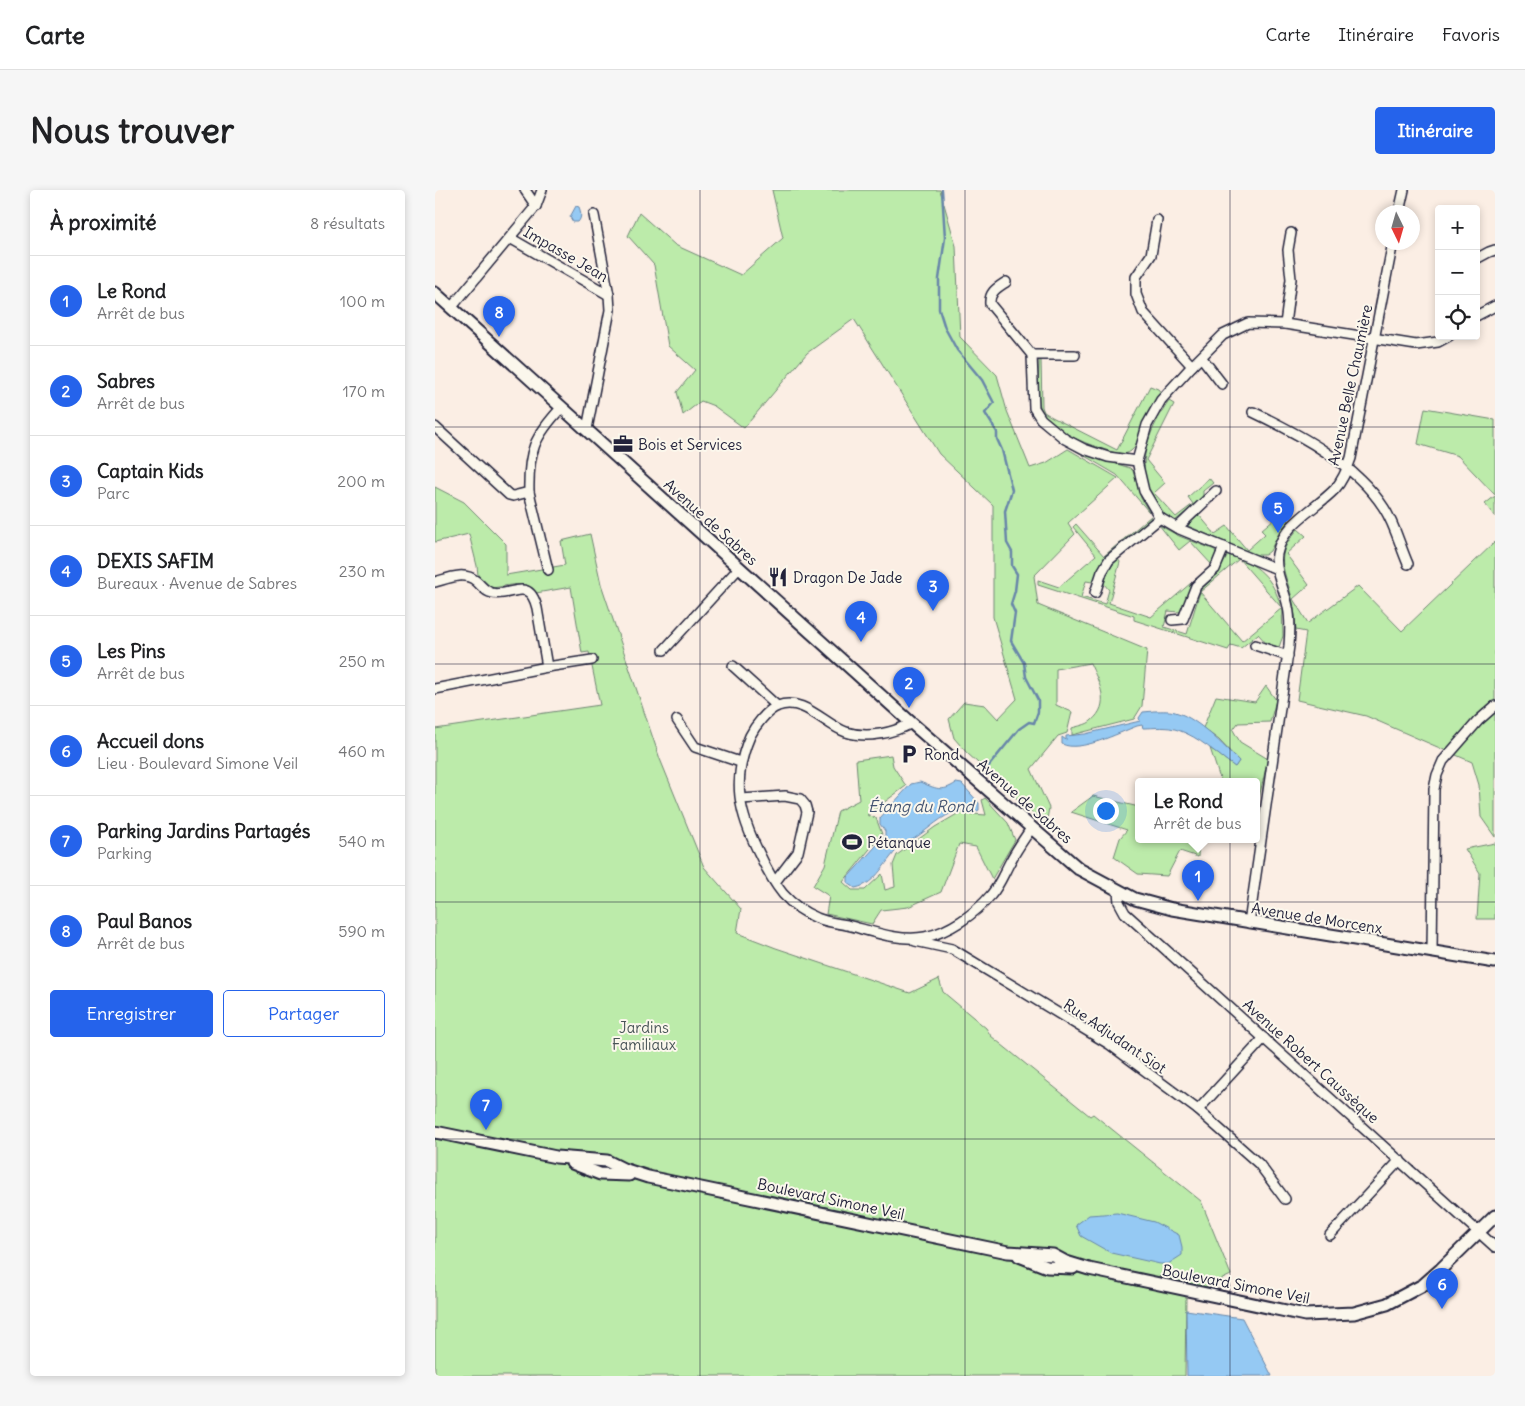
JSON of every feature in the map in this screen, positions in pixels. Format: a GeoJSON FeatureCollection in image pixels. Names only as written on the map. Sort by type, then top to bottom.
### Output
{"type":"FeatureCollection","features":[{"type":"Feature","properties":{"kind":"main road","name":"Avenue de Sabres"},"geometry":{"type":"LineString","coordinates":[[435,293],[912,723],[1079,869],[1135,900]]}},
{"type":"Feature","properties":{"kind":"main road","name":"Avenue de Morcenx"},"geometry":{"type":"LineString","coordinates":[[1135,900],[1172,910],[1495,962]]}},
{"type":"Feature","properties":{"kind":"main road","name":"Boulevard Simone Veil"},"geometry":{"type":"LineString","coordinates":[[435,1132],[556,1157],[600,1174],[648,1177],[1008,1252],[1047,1267],[1089,1269],[1305,1315],[1354,1313],[1387,1304],[1423,1284],[1457,1255],[1495,1216]]}},
{"type":"Feature","properties":{"kind":"street"},"geometry":{"type":"LineString","coordinates":[[525,190],[536,206]]}},
{"type":"Feature","properties":{"kind":"street"},"geometry":{"type":"LineString","coordinates":[[451,308],[536,206],[543,190]]}},
{"type":"Feature","properties":{"kind":"street"},"geometry":{"type":"LineString","coordinates":[[1401,205],[1404,190]]}},
{"type":"Feature","properties":{"kind":"street"},"geometry":{"type":"LineString","coordinates":[[587,429],[610,310],[594,214]]}},
{"type":"Feature","properties":{"kind":"street"},"geometry":{"type":"LineString","coordinates":[[1157,220],[1151,255],[1136,277],[1136,294],[1143,312],[1192,366]]}},
{"type":"Feature","properties":{"kind":"street"},"geometry":{"type":"LineString","coordinates":[[1285,324],[1291,279],[1288,250],[1291,233]]}},
{"type":"Feature","properties":{"kind":"street","name":"Impasse Jean"},"geometry":{"type":"LineString","coordinates":[[510,238],[609,295]]}},
{"type":"Feature","properties":{"kind":"street","name":"Avenue Belle Chaumière"},"geometry":{"type":"LineString","coordinates":[[1249,923],[1288,656],[1290,618],[1277,569],[1279,546],[1295,522],[1334,489],[1348,469],[1392,250]]}},
{"type":"Feature","properties":{"kind":"street"},"geometry":{"type":"LineString","coordinates":[[1480,257],[1495,250]]}},
{"type":"Feature","properties":{"kind":"street"},"geometry":{"type":"LineString","coordinates":[[1006,282],[993,291],[989,297],[990,304],[1032,355],[1034,408],[1041,418],[1065,439],[1084,449],[1108,457],[1137,461]]}},
{"type":"Feature","properties":{"kind":"street"},"geometry":{"type":"LineString","coordinates":[[1480,314],[1495,306]]}},
{"type":"Feature","properties":{"kind":"street"},"geometry":{"type":"LineString","coordinates":[[1277,569],[1177,528],[1160,518],[1143,491],[1137,461],[1147,425],[1161,400],[1223,335],[1248,323],[1285,324],[1416,345],[1442,340]]}},
{"type":"Feature","properties":{"kind":"street"},"geometry":{"type":"LineString","coordinates":[[1032,355],[1075,355]]}},
{"type":"Feature","properties":{"kind":"street"},"geometry":{"type":"LineString","coordinates":[[1202,358],[1222,384]]}},
{"type":"Feature","properties":{"kind":"street"},"geometry":{"type":"LineString","coordinates":[[548,570],[529,492],[530,458],[538,437],[548,421],[562,407]]}},
{"type":"Feature","properties":{"kind":"street"},"geometry":{"type":"LineString","coordinates":[[1253,412],[1296,433],[1348,469],[1366,486],[1384,509],[1408,564]]}},
{"type":"Feature","properties":{"kind":"street"},"geometry":{"type":"LineString","coordinates":[[435,427],[509,495],[513,496],[529,492]]}},
{"type":"Feature","properties":{"kind":"street"},"geometry":{"type":"LineString","coordinates":[[1177,528],[1216,491]]}},
{"type":"Feature","properties":{"kind":"street"},"geometry":{"type":"LineString","coordinates":[[1095,593],[1102,572],[1109,560],[1160,518]]}},
{"type":"Feature","properties":{"kind":"street"},"geometry":{"type":"LineString","coordinates":[[1172,620],[1183,620],[1196,586],[1215,569],[1224,547]]}},
{"type":"Feature","properties":{"kind":"street"},"geometry":{"type":"LineString","coordinates":[[664,650],[739,568]]}},
{"type":"Feature","properties":{"kind":"street"},"geometry":{"type":"LineString","coordinates":[[435,582],[465,575],[474,579],[491,593],[521,590],[529,592],[535,598],[547,667]]}},
{"type":"Feature","properties":{"kind":"street"},"geometry":{"type":"LineString","coordinates":[[1255,645],[1288,656]]}},
{"type":"Feature","properties":{"kind":"street"},"geometry":{"type":"LineString","coordinates":[[435,689],[592,660]]}},
{"type":"Feature","properties":{"kind":"street"},"geometry":{"type":"LineString","coordinates":[[733,666],[777,706]]}},
{"type":"Feature","properties":{"kind":"street"},"geometry":{"type":"LineString","coordinates":[[677,720],[695,747],[740,762],[753,731],[760,720],[777,706],[792,704],[807,709],[846,732],[862,735],[895,731],[912,723]]}},
{"type":"Feature","properties":{"kind":"street"},"geometry":{"type":"LineString","coordinates":[[1432,951],[1434,789],[1437,774],[1443,760],[1478,721],[1495,706]]}},
{"type":"Feature","properties":{"kind":"street","name":"Rue Adjudant Siot"},"geometry":{"type":"LineString","coordinates":[[740,762],[741,805],[750,836],[775,882],[783,894],[798,908],[817,918],[952,949],[1109,1044],[1198,1110],[1259,1164],[1285,1198]]}},
{"type":"Feature","properties":{"kind":"street"},"geometry":{"type":"LineString","coordinates":[[741,799],[785,796],[800,799],[805,805],[807,812],[798,852],[775,882]]}},
{"type":"Feature","properties":{"kind":"street"},"geometry":{"type":"LineString","coordinates":[[902,938],[924,937],[948,929],[971,914],[991,895],[1032,827]]}},
{"type":"Feature","properties":{"kind":"street","name":"Avenue Robert Caussèque"},"geometry":{"type":"LineString","coordinates":[[1118,891],[1119,902],[1125,913],[1495,1247]]}},
{"type":"Feature","properties":{"kind":"street"},"geometry":{"type":"LineString","coordinates":[[1198,1110],[1264,1038]]}},
{"type":"Feature","properties":{"kind":"street"},"geometry":{"type":"LineString","coordinates":[[1330,1235],[1400,1160]]}},
{"type":"Feature","properties":{"kind":"green space"},"geometry":{"type":"Polygon","coordinates":[[[772,190],[940,190],[956,246],[960,337],[997,375],[1007,411],[1030,468],[1046,463],[1068,449],[1118,478],[1068,523],[1075,534],[1034,576],[1038,605],[1147,650],[1142,706],[1134,719],[1072,735],[1072,728],[1087,724],[1097,714],[1101,708],[1102,693],[1090,663],[1056,669],[1056,705],[1072,712],[1067,733],[1058,736],[1031,769],[1049,808],[1046,825],[967,753],[954,738],[949,719],[964,702],[985,705],[998,719],[1017,699],[993,617],[993,505],[939,454],[854,319],[807,353],[744,428],[714,406],[701,401],[683,415],[677,392],[695,370],[668,346],[654,265],[628,236],[639,213],[675,245],[741,275],[783,238],[772,190]]]}},
{"type":"Feature","properties":{"kind":"green space"},"geometry":{"type":"Polygon","coordinates":[[[1041,359],[1042,407],[1044,412],[1117,450],[1150,386],[1158,389],[1162,394],[1131,451],[1120,454],[1100,448],[1069,435],[1051,423],[1044,415],[1039,402],[1039,361],[1041,359]]]}},
{"type":"Feature","properties":{"kind":"green space"},"geometry":{"type":"Polygon","coordinates":[[[1169,401],[1174,404],[1146,460],[1165,483],[1154,493],[1176,517],[1193,504],[1188,497],[1209,478],[1213,483],[1203,491],[1203,498],[1175,521],[1159,508],[1153,499],[1148,489],[1144,465],[1145,454],[1152,432],[1169,401]]]}},
{"type":"Feature","properties":{"kind":"green space"},"geometry":{"type":"Polygon","coordinates":[[[1425,408],[1495,420],[1495,495],[1458,456],[1418,444],[1425,408]]]}},
{"type":"Feature","properties":{"kind":"green space"},"geometry":{"type":"Polygon","coordinates":[[[1061,442],[1085,454],[1130,468],[1133,471],[1141,498],[1149,512],[1117,475],[1061,442]]]}},
{"type":"Feature","properties":{"kind":"green space","name":"Jardins Familiaux"},"geometry":{"type":"Polygon","coordinates":[[[435,487],[464,502],[506,544],[506,575],[565,565],[561,541],[590,534],[601,584],[660,759],[704,867],[741,909],[737,933],[910,993],[939,979],[943,992],[986,1028],[991,1036],[1090,1116],[1093,1114],[1201,1201],[1231,1275],[1186,1296],[1185,1376],[435,1376],[435,729],[600,705],[589,652],[582,653],[571,587],[536,593],[527,586],[522,585],[492,588],[478,575],[469,534],[435,542],[435,487]]]}},
{"type":"Feature","properties":{"kind":"green space"},"geometry":{"type":"Polygon","coordinates":[[[1495,496],[1495,517],[1485,504],[1495,496]]]}},
{"type":"Feature","properties":{"kind":"green space"},"geometry":{"type":"Polygon","coordinates":[[[1282,512],[1289,521],[1280,531],[1270,551],[1265,555],[1255,555],[1188,526],[1199,515],[1215,534],[1227,526],[1247,550],[1265,534],[1261,530],[1282,512]]]}},
{"type":"Feature","properties":{"kind":"green space"},"geometry":{"type":"Polygon","coordinates":[[[1151,516],[1150,520],[1105,557],[1092,582],[1086,581],[1081,597],[1105,604],[1109,590],[1104,584],[1106,577],[1118,559],[1120,562],[1109,603],[1151,617],[1191,583],[1184,609],[1179,612],[1168,611],[1164,627],[1187,634],[1200,592],[1242,641],[1282,608],[1283,636],[1279,647],[1267,644],[1258,634],[1241,648],[1231,645],[1228,650],[1134,620],[1134,616],[1038,585],[1038,580],[1059,587],[1096,555],[1073,527],[1076,524],[1104,556],[1151,516]]]}},
{"type":"Feature","properties":{"kind":"green space"},"geometry":{"type":"Polygon","coordinates":[[[1159,525],[1179,536],[1215,550],[1216,555],[1212,565],[1190,541],[1179,550],[1159,525]]]}},
{"type":"Feature","properties":{"kind":"green space"},"geometry":{"type":"Polygon","coordinates":[[[1298,529],[1306,536],[1286,554],[1309,585],[1293,599],[1308,623],[1358,586],[1402,631],[1495,542],[1495,837],[1481,817],[1479,785],[1472,762],[1366,716],[1297,700],[1306,632],[1296,630],[1293,602],[1284,570],[1283,555],[1285,547],[1298,529]]]}},
{"type":"Feature","properties":{"kind":"green space"},"geometry":{"type":"Polygon","coordinates":[[[1228,555],[1248,562],[1263,573],[1274,588],[1281,607],[1239,559],[1200,592],[1218,573],[1228,555]]]}},
{"type":"Feature","properties":{"kind":"green space"},"geometry":{"type":"Polygon","coordinates":[[[1266,686],[1276,700],[1270,722],[1238,723],[1233,730],[1240,742],[1268,759],[1260,793],[1260,778],[1220,778],[1210,748],[1235,767],[1239,761],[1219,740],[1203,728],[1216,696],[1255,702],[1266,686]]]}},
{"type":"Feature","properties":{"kind":"green space"},"geometry":{"type":"Polygon","coordinates":[[[891,755],[893,766],[906,786],[867,815],[876,818],[882,834],[843,882],[852,890],[865,890],[882,874],[885,890],[895,887],[893,865],[897,855],[935,827],[959,813],[986,815],[982,800],[985,798],[1008,823],[1015,840],[992,879],[976,847],[959,844],[941,892],[908,907],[881,910],[872,924],[826,914],[829,896],[813,886],[825,865],[838,811],[859,800],[856,760],[891,755]]]}},
{"type":"Feature","properties":{"kind":"green space"},"geometry":{"type":"Polygon","coordinates":[[[1093,796],[1135,806],[1135,843],[1199,843],[1198,857],[1180,851],[1167,876],[1138,874],[1114,857],[1120,838],[1127,830],[1071,812],[1093,796]]]}},
{"type":"Feature","properties":{"kind":"green space"},"geometry":{"type":"Polygon","coordinates":[[[1495,843],[1495,919],[1477,919],[1480,873],[1465,849],[1495,843]]]}},
{"type":"Feature","properties":{"kind":"water"},"geometry":{"type":"Polygon","coordinates":[[[576,206],[579,207],[581,217],[578,222],[573,222],[570,217],[576,206]]]}},
{"type":"Feature","properties":{"kind":"water"},"geometry":{"type":"Polygon","coordinates":[[[1143,712],[1175,712],[1186,716],[1210,734],[1239,761],[1235,767],[1201,741],[1178,730],[1143,728],[1142,725],[1089,744],[1070,746],[1062,744],[1062,737],[1066,740],[1066,736],[1085,734],[1140,721],[1139,718],[1143,712]]]}},
{"type":"Feature","properties":{"kind":"water","name":"Étang du Rond"},"geometry":{"type":"Polygon","coordinates":[[[920,782],[942,789],[956,783],[962,784],[979,803],[979,810],[974,812],[957,811],[940,819],[902,845],[870,882],[855,888],[848,883],[848,877],[885,836],[885,831],[880,824],[880,818],[911,784],[920,782]]]}},
{"type":"Feature","properties":{"kind":"water"},"geometry":{"type":"Polygon","coordinates":[[[1117,1213],[1154,1222],[1179,1235],[1182,1255],[1168,1264],[1160,1264],[1111,1253],[1081,1236],[1076,1225],[1089,1215],[1117,1213]]]}},
{"type":"Feature","properties":{"kind":"water"},"geometry":{"type":"Polygon","coordinates":[[[1186,1310],[1242,1318],[1272,1376],[1187,1376],[1186,1310]]]}},
{"type":"Feature","properties":{"kind":"waterway"},"geometry":{"type":"LineString","coordinates":[[942,190],[945,238],[939,279],[939,309],[945,328],[957,350],[982,380],[994,403],[985,413],[997,432],[997,439],[1002,450],[1012,490],[1005,511],[1007,543],[1012,552],[1012,566],[1017,574],[1011,604],[1015,613],[1011,641],[1024,663],[1026,677],[1038,700],[1038,712],[1034,723],[1029,722],[1019,729],[983,773]]}},
{"type":"Feature","properties":{"kind":"place","name":"Paul Banos"},"geometry":{"type":"Point","coordinates":[499,337]}},
{"type":"Feature","properties":{"kind":"place","name":"Bois et Services"},"geometry":{"type":"Point","coordinates":[623,444]}},
{"type":"Feature","properties":{"kind":"place","name":"Les Pins"},"geometry":{"type":"Point","coordinates":[1278,533]}},
{"type":"Feature","properties":{"kind":"place","name":"Dragon De Jade"},"geometry":{"type":"Point","coordinates":[778,577]}},
{"type":"Feature","properties":{"kind":"place","name":"Captain Kids"},"geometry":{"type":"Point","coordinates":[933,611]}},
{"type":"Feature","properties":{"kind":"place","name":"DEXIS SAFIM"},"geometry":{"type":"Point","coordinates":[861,642]}},
{"type":"Feature","properties":{"kind":"place","name":"Sabres"},"geometry":{"type":"Point","coordinates":[909,708]}},
{"type":"Feature","properties":{"kind":"place","name":"Rond"},"geometry":{"type":"Point","coordinates":[909,754]}},
{"type":"Feature","properties":{"kind":"place","name":"Pétanque"},"geometry":{"type":"Point","coordinates":[852,842]}},
{"type":"Feature","properties":{"kind":"place","name":"Le Rond"},"geometry":{"type":"Point","coordinates":[1198,901]}},
{"type":"Feature","properties":{"kind":"place","name":"Parking Jardins Partagés"},"geometry":{"type":"Point","coordinates":[486,1130]}},
{"type":"Feature","properties":{"kind":"place","name":"Accueil dons"},"geometry":{"type":"Point","coordinates":[1442,1309]}}]}
